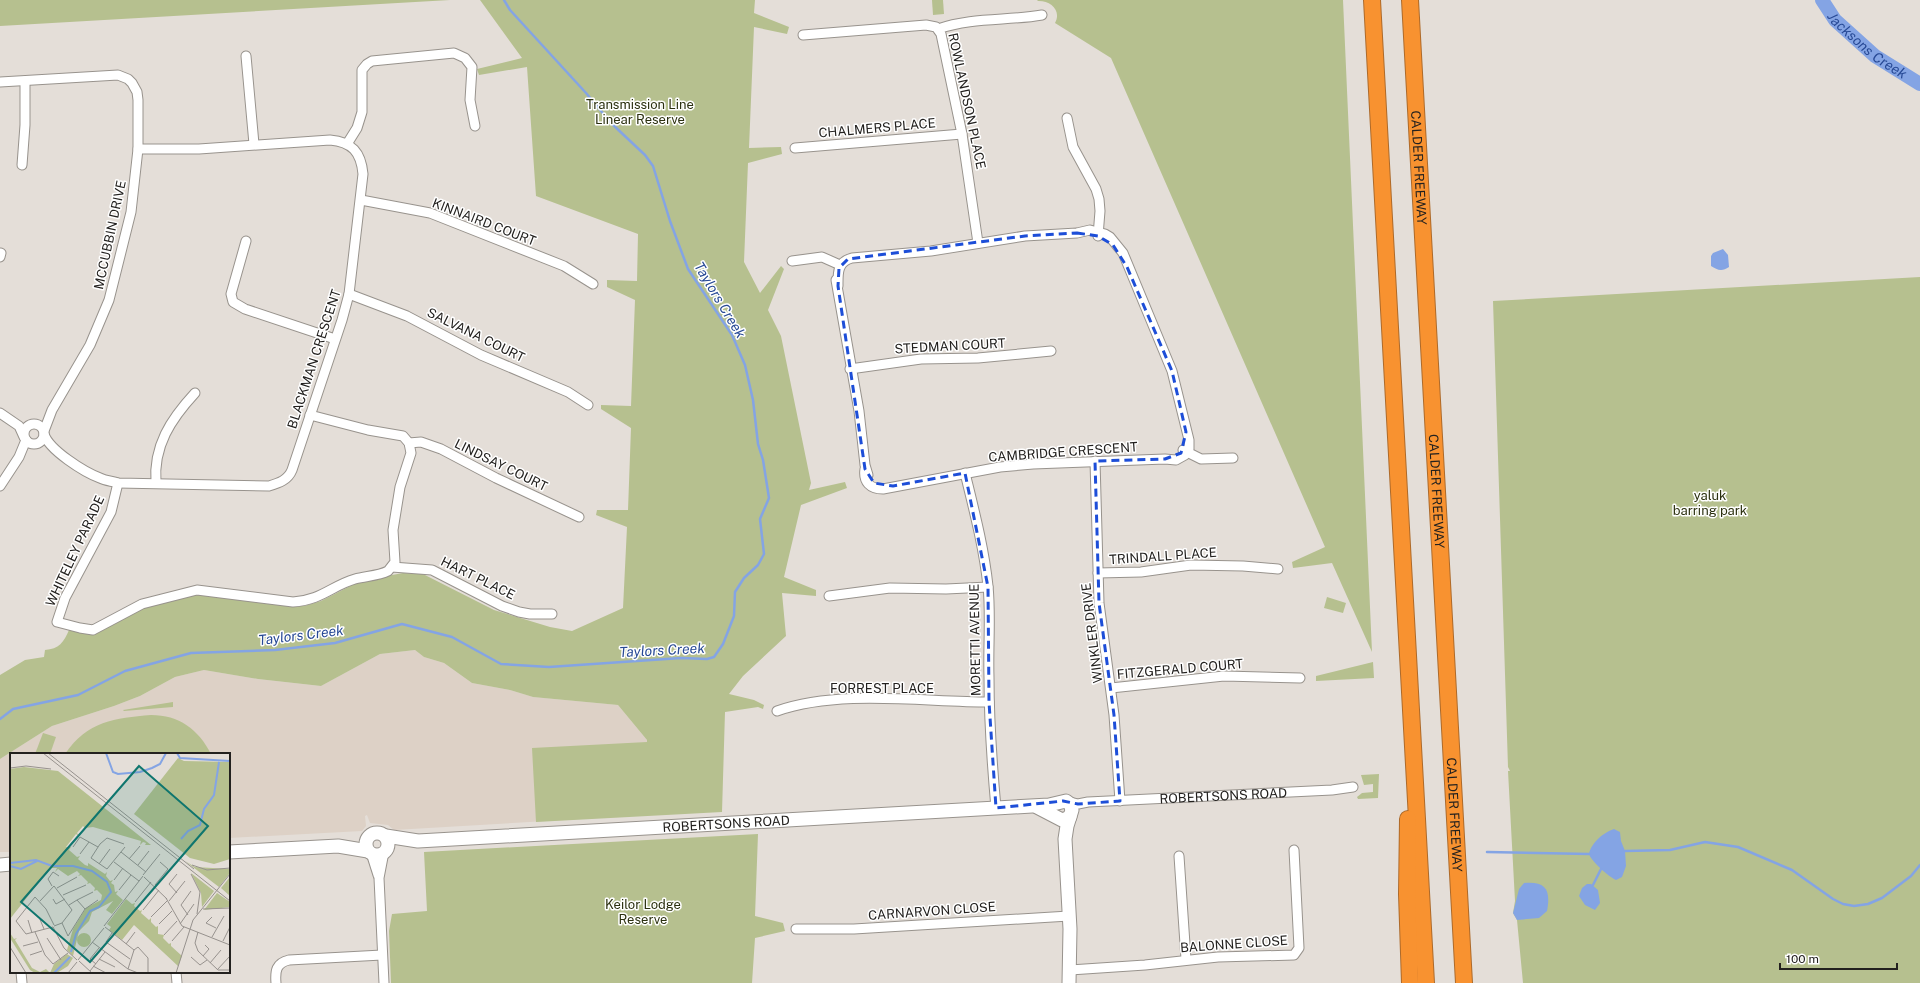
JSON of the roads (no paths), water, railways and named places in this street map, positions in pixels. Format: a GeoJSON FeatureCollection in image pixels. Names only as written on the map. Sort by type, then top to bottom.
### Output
{"type":"FeatureCollection","features":[{"type":"Feature","properties":{"kind":"highway"},"geometry":{"type":"LineString","coordinates":[[1372,0],[1426,983]]}},
{"type":"Feature","properties":{"kind":"highway","name":"CALDER FREEWAY"},"geometry":{"type":"LineString","coordinates":[[1410,0],[1464,983]]}},
{"type":"Feature","properties":{"kind":"highway"},"geometry":{"type":"LineString","coordinates":[[1404,582],[1408,783],[1406,894],[1410,983]]}},
{"type":"Feature","properties":{"kind":"highway"},"geometry":{"type":"LineString","coordinates":[[1457,840],[1475,983]]}},
{"type":"Feature","properties":{"kind":"street"},"geometry":{"type":"LineString","coordinates":[[938,29],[951,24],[1042,15]]}},
{"type":"Feature","properties":{"kind":"street","name":"ROWLANDSON PLACE"},"geometry":{"type":"LineString","coordinates":[[803,35],[926,25],[938,29],[942,34],[962,134],[978,243]]}},
{"type":"Feature","properties":{"kind":"street"},"geometry":{"type":"LineString","coordinates":[[138,148],[199,149],[254,144],[330,140],[348,144],[357,128],[362,112],[362,70],[367,64],[372,61],[454,53],[463,56],[472,67],[470,100],[475,126]]}},
{"type":"Feature","properties":{"kind":"street"},"geometry":{"type":"LineString","coordinates":[[246,56],[254,144]]}},
{"type":"Feature","properties":{"kind":"street","name":"MCCUBBIN DRIVE"},"geometry":{"type":"LineString","coordinates":[[24,81],[118,75],[128,79],[137,92],[138,148],[131,212],[109,300],[90,345],[52,410],[44,432]]}},
{"type":"Feature","properties":{"kind":"street"},"geometry":{"type":"LineString","coordinates":[[0,82],[24,81],[24,132],[22,165]]}},
{"type":"Feature","properties":{"kind":"street"},"geometry":{"type":"LineString","coordinates":[[1067,118],[1073,147],[1096,189],[1099,199],[1100,211],[1098,234]]}},
{"type":"Feature","properties":{"kind":"street","name":"CHALMERS PLACE"},"geometry":{"type":"LineString","coordinates":[[795,148],[962,134]]}},
{"type":"Feature","properties":{"kind":"street","name":"BLACKMAN CRESCENT"},"geometry":{"type":"LineString","coordinates":[[30,441],[54,448],[93,475],[118,483],[269,486],[281,482],[289,476],[349,294],[361,200],[362,165],[358,156],[348,144]]}},
{"type":"Feature","properties":{"kind":"street","name":"KINNAIRD COURT"},"geometry":{"type":"LineString","coordinates":[[361,200],[430,213],[564,266],[593,284]]}},
{"type":"Feature","properties":{"kind":"street"},"geometry":{"type":"LineString","coordinates":[[792,261],[817,257],[827,258],[838,264],[848,259],[863,256],[912,253],[1025,236],[1077,233],[1098,234],[1113,245],[1127,267],[1172,371],[1180,399],[1186,432],[1185,452],[1202,459],[1234,458]]}},
{"type":"Feature","properties":{"kind":"street"},"geometry":{"type":"LineString","coordinates":[[246,241],[231,294],[233,302],[245,309],[335,339]]}},
{"type":"Feature","properties":{"kind":"street","name":"CAMBRIDGE CRESCENT"},"geometry":{"type":"LineString","coordinates":[[838,264],[838,286],[850,369],[859,411],[865,469],[873,485],[893,486],[965,472],[1033,464],[1165,459],[1185,452]]}},
{"type":"Feature","properties":{"kind":"street","name":"SALVANA COURT"},"geometry":{"type":"LineString","coordinates":[[349,294],[407,316],[481,355],[568,392],[588,405]]}},
{"type":"Feature","properties":{"kind":"street","name":"STEDMAN COURT"},"geometry":{"type":"LineString","coordinates":[[850,369],[921,359],[978,358],[1051,351]]}},
{"type":"Feature","properties":{"kind":"street"},"geometry":{"type":"LineString","coordinates":[[156,483],[156,459],[162,439],[174,418],[195,393]]}},
{"type":"Feature","properties":{"kind":"street","name":"MCCUBBIN DRIVE"},"geometry":{"type":"LineString","coordinates":[[33,424],[52,410]]}},
{"type":"Feature","properties":{"kind":"street"},"geometry":{"type":"LineString","coordinates":[[0,413],[19,426],[30,441]]}},
{"type":"Feature","properties":{"kind":"street"},"geometry":{"type":"LineString","coordinates":[[310,415],[368,430],[403,436],[410,443],[411,454],[400,487],[393,530],[394,562],[392,567]]}},
{"type":"Feature","properties":{"kind":"street"},"geometry":{"type":"LineString","coordinates":[[10,420],[40,426],[44,432],[43,440],[30,441]]}},
{"type":"Feature","properties":{"kind":"street"},"geometry":{"type":"LineString","coordinates":[[30,441],[26,428],[33,424]]}},
{"type":"Feature","properties":{"kind":"street","name":"BLACKMAN CRESCENT"},"geometry":{"type":"LineString","coordinates":[[44,432],[54,448]]}},
{"type":"Feature","properties":{"kind":"street"},"geometry":{"type":"LineString","coordinates":[[0,486],[30,441]]}},
{"type":"Feature","properties":{"kind":"street","name":"LINDSAY COURT"},"geometry":{"type":"LineString","coordinates":[[410,443],[422,442],[441,450],[579,517]]}},
{"type":"Feature","properties":{"kind":"street","name":"WINKLER DRIVE"},"geometry":{"type":"LineString","coordinates":[[1095,461],[1098,573],[1102,623],[1111,688],[1120,801]]}},
{"type":"Feature","properties":{"kind":"street","name":"MORETTI AVENUE"},"geometry":{"type":"LineString","coordinates":[[965,472],[983,552],[988,587],[990,624],[989,702],[992,767],[996,808]]}},
{"type":"Feature","properties":{"kind":"street","name":"WHITELEY PARADE"},"geometry":{"type":"LineString","coordinates":[[118,483],[111,512],[65,598],[57,626],[93,630],[142,604],[197,590],[293,602],[303,601],[322,595],[353,579],[384,574],[392,567]]}},
{"type":"Feature","properties":{"kind":"street","name":"TRINDALL PLACE"},"geometry":{"type":"LineString","coordinates":[[1098,573],[1141,572],[1191,565],[1243,566],[1278,569]]}},
{"type":"Feature","properties":{"kind":"street","name":"HART PLACE"},"geometry":{"type":"LineString","coordinates":[[392,567],[432,570],[513,610],[530,614],[552,614]]}},
{"type":"Feature","properties":{"kind":"street"},"geometry":{"type":"LineString","coordinates":[[829,596],[890,588],[953,589],[988,587]]}},
{"type":"Feature","properties":{"kind":"street","name":"FITZGERALD COURT"},"geometry":{"type":"LineString","coordinates":[[1111,688],[1224,676],[1300,678]]}},
{"type":"Feature","properties":{"kind":"street","name":"FORREST PLACE"},"geometry":{"type":"LineString","coordinates":[[777,711],[789,707],[823,702],[854,700],[890,699],[989,702]]}},
{"type":"Feature","properties":{"kind":"street","name":"ROBERTSONS ROAD"},"geometry":{"type":"LineString","coordinates":[[386,836],[418,841],[1034,806],[1063,812],[1078,804],[1094,802],[1332,790],[1352,786]]}},
{"type":"Feature","properties":{"kind":"street"},"geometry":{"type":"LineString","coordinates":[[1069,983],[1069,916],[1065,839],[1067,826],[1063,812],[1094,802]]}},
{"type":"Feature","properties":{"kind":"street"},"geometry":{"type":"LineString","coordinates":[[230,852],[338,846],[367,838],[376,833],[386,836],[387,844],[379,878],[384,983]]}},
{"type":"Feature","properties":{"kind":"street"},"geometry":{"type":"LineString","coordinates":[[367,838],[366,844],[379,878]]}},
{"type":"Feature","properties":{"kind":"street","name":"ROBERTSONS ROAD"},"geometry":{"type":"LineString","coordinates":[[385,851],[418,841]]}},
{"type":"Feature","properties":{"kind":"street"},"geometry":{"type":"LineString","coordinates":[[338,846],[378,855],[385,851]]}},
{"type":"Feature","properties":{"kind":"street","name":"BALONNE CLOSE"},"geometry":{"type":"LineString","coordinates":[[1070,970],[1145,966],[1186,959],[1290,955],[1296,953],[1299,948],[1294,850]]}},
{"type":"Feature","properties":{"kind":"street"},"geometry":{"type":"LineString","coordinates":[[1179,856],[1186,959]]}},
{"type":"Feature","properties":{"kind":"street"},"geometry":{"type":"LineString","coordinates":[[0,865],[10,864]]}},
{"type":"Feature","properties":{"kind":"street","name":"CARNARVON CLOSE"},"geometry":{"type":"LineString","coordinates":[[796,929],[854,929],[1069,916]]}},
{"type":"Feature","properties":{"kind":"street"},"geometry":{"type":"LineString","coordinates":[[276,983],[276,970],[284,961],[382,956]]}},
{"type":"Feature","properties":{"kind":"street"},"geometry":{"type":"LineString","coordinates":[[21,973],[22,983]]}},
{"type":"Feature","properties":{"kind":"street"},"geometry":{"type":"LineString","coordinates":[[176,973],[177,983]]}},
{"type":"Feature","properties":{"kind":"water"},"geometry":{"type":"Polygon","coordinates":[[[1723,249],[1728,255],[1729,267],[1724,270],[1715,269],[1711,266],[1711,256],[1713,253],[1723,249]]]}},
{"type":"Feature","properties":{"kind":"water"},"geometry":{"type":"Polygon","coordinates":[[[1614,829],[1620,832],[1621,841],[1625,851],[1626,866],[1622,877],[1616,880],[1609,876],[1593,861],[1589,854],[1592,846],[1598,838],[1614,829]]]}},
{"type":"Feature","properties":{"kind":"water"},"geometry":{"type":"Polygon","coordinates":[[[1524,883],[1542,885],[1547,892],[1547,911],[1539,918],[1517,920],[1513,913],[1519,889],[1524,883]]]}},
{"type":"Feature","properties":{"kind":"water"},"geometry":{"type":"Polygon","coordinates":[[[1587,884],[1591,884],[1598,890],[1600,903],[1595,910],[1585,905],[1579,896],[1582,888],[1587,884]]]}},
{"type":"Feature","properties":{"kind":"waterway","name":"Taylors Creek"},"geometry":{"type":"LineString","coordinates":[[0,719],[13,709],[78,695],[125,671],[191,653],[275,650],[335,643],[402,624],[452,637],[501,664],[549,667],[681,658],[707,659],[714,657],[723,644],[734,616],[735,592],[744,578],[758,565],[764,554],[760,519],[769,498],[763,460],[758,444],[753,400],[745,365],[732,335],[688,269],[670,221],[653,166],[645,155],[611,123],[586,93],[510,10],[504,0]]}},
{"type":"Feature","properties":{"kind":"waterway","name":"Jacksons Creek"},"geometry":{"type":"LineString","coordinates":[[1822,0],[1835,20],[1875,56],[1920,84]]}},
{"type":"Feature","properties":{"kind":"waterway"},"geometry":{"type":"LineString","coordinates":[[1625,851],[1670,850],[1705,842],[1738,847],[1792,870],[1833,899],[1843,904],[1854,906],[1868,904],[1882,898],[1911,876],[1920,865]]}},
{"type":"Feature","properties":{"kind":"waterway"},"geometry":{"type":"LineString","coordinates":[[1487,852],[1589,854]]}},
{"type":"Feature","properties":{"kind":"waterway"},"geometry":{"type":"LineString","coordinates":[[1593,885],[1601,869]]}},
{"type":"Feature","properties":{"kind":"park label","name":"Transmission Line Linear Reserve"},"geometry":{"type":"Point","coordinates":[640,112]}},
{"type":"Feature","properties":{"kind":"park label","name":"yaluk barring park"},"geometry":{"type":"Point","coordinates":[1710,502]}},
{"type":"Feature","properties":{"kind":"park label","name":"Keilor Lodge Reserve"},"geometry":{"type":"Point","coordinates":[643,912]}}]}
